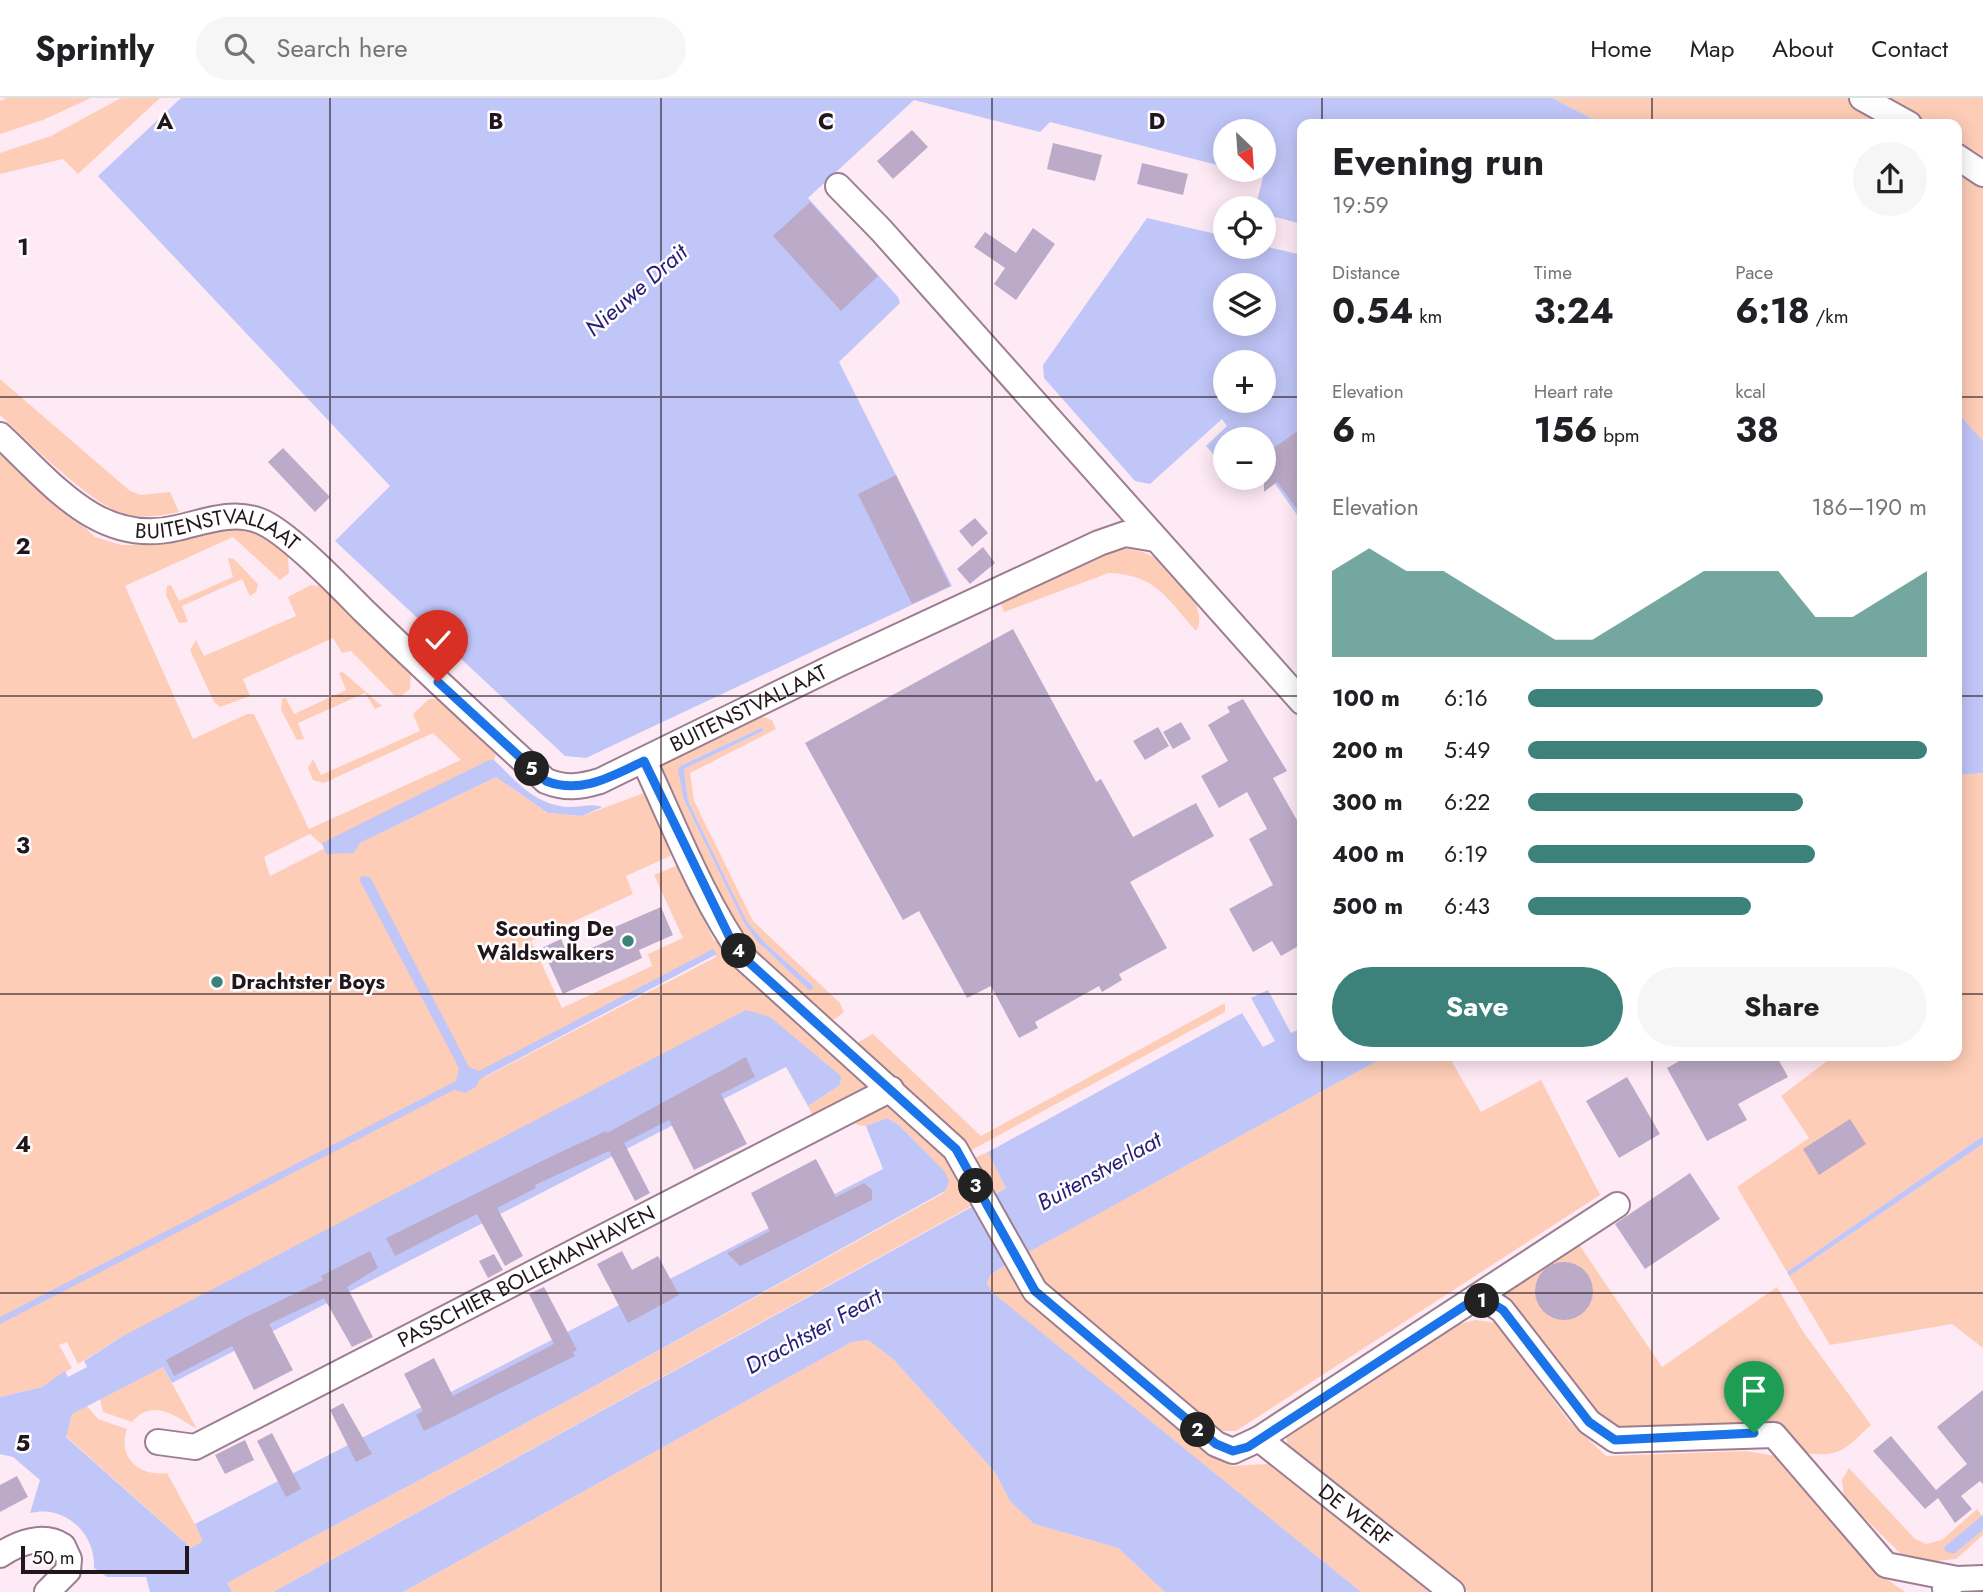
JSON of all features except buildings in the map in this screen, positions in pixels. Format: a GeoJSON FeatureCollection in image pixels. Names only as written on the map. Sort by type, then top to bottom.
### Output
{"type":"FeatureCollection","features":[{"type":"Feature","properties":{"kind":"street"},"geometry":{"type":"LineString","coordinates":[[1861,98],[1900,119]]}},
{"type":"Feature","properties":{"kind":"street"},"geometry":{"type":"LineString","coordinates":[[1962,160],[1983,174]]}},
{"type":"Feature","properties":{"kind":"street"},"geometry":{"type":"LineString","coordinates":[[838,186],[881,230],[1297,696]]}},
{"type":"Feature","properties":{"kind":"street","name":"BUITENSTVALLAAT"},"geometry":{"type":"LineString","coordinates":[[0,435],[78,507],[103,523],[127,531],[159,533],[225,516],[260,521],[314,563],[546,781],[561,787],[579,787],[600,781],[839,664],[1099,543],[1125,534],[1155,539]]}},
{"type":"Feature","properties":{"kind":"street"},"geometry":{"type":"LineString","coordinates":[[644,761],[701,882],[729,936],[744,958],[956,1149],[1035,1291],[1216,1444],[1233,1451],[1248,1447],[1617,1205]]}},
{"type":"Feature","properties":{"kind":"street","name":"PASSCHIER BOLLEMANHAVEN"},"geometry":{"type":"LineString","coordinates":[[158,1442],[195,1447],[891,1089]]}},
{"type":"Feature","properties":{"kind":"street"},"geometry":{"type":"LineString","coordinates":[[1475,1299],[1490,1302],[1503,1310],[1589,1422],[1615,1440],[1774,1435],[1885,1565],[1949,1586],[1983,1578]]}},
{"type":"Feature","properties":{"kind":"street","name":"DE WERF"},"geometry":{"type":"LineString","coordinates":[[1259,1439],[1452,1592]]}},
{"type":"Feature","properties":{"kind":"street"},"geometry":{"type":"LineString","coordinates":[[0,1555],[28,1541],[46,1540],[63,1546],[69,1559],[68,1571],[47,1592]]}},
{"type":"Feature","properties":{"kind":"shaded area"},"geometry":{"type":"Polygon","coordinates":[[[7,98],[91,98],[43,120],[0,134],[0,101],[7,98]]]}},
{"type":"Feature","properties":{"kind":"shaded area"},"geometry":{"type":"Polygon","coordinates":[[[121,98],[160,98],[78,174],[63,159],[0,174],[0,153],[51,136],[121,98]]]}},
{"type":"Feature","properties":{"kind":"shaded area"},"geometry":{"type":"Polygon","coordinates":[[[1552,98],[1983,98],[1983,441],[1962,418],[1962,119],[1593,119],[1552,98]]]}},
{"type":"Feature","properties":{"kind":"shaded area"},"geometry":{"type":"Polygon","coordinates":[[[0,379],[130,491],[141,495],[170,492],[179,512],[130,516],[98,501],[80,488],[0,415],[0,379]]]}},
{"type":"Feature","properties":{"kind":"shaded area","name":"Drachtster Boys"},"geometry":{"type":"Polygon","coordinates":[[[0,450],[95,537],[121,545],[159,545],[218,530],[244,528],[264,535],[288,556],[289,573],[280,580],[233,537],[125,586],[193,739],[247,714],[254,714],[309,829],[461,760],[433,733],[324,783],[313,780],[308,768],[313,759],[321,775],[420,731],[413,714],[429,699],[444,699],[497,750],[494,760],[322,845],[310,834],[264,857],[270,876],[353,834],[360,843],[496,777],[548,813],[582,816],[649,791],[674,851],[670,856],[626,876],[633,894],[531,941],[562,1008],[652,966],[648,954],[683,938],[654,875],[678,865],[714,941],[722,938],[868,1085],[867,1092],[815,1120],[808,1106],[840,1085],[770,1017],[123,1336],[78,1364],[67,1342],[59,1345],[72,1368],[42,1387],[0,1397],[0,450]],[[713,950],[482,1071],[485,1077],[716,957],[713,950]]]}},
{"type":"Feature","properties":{"kind":"shaded area"},"geometry":{"type":"Polygon","coordinates":[[[1122,548],[1150,555],[1178,578],[1194,599],[1199,621],[1196,631],[1168,599],[1150,584],[1139,578],[1109,573],[1004,612],[999,600],[1111,549],[1122,548]]]}},
{"type":"Feature","properties":{"kind":"shaded area"},"geometry":{"type":"Polygon","coordinates":[[[228,558],[234,559],[258,584],[256,592],[250,596],[242,579],[182,606],[188,622],[179,623],[166,595],[167,586],[171,585],[179,601],[233,577],[228,558]]]}},
{"type":"Feature","properties":{"kind":"shaded area"},"geometry":{"type":"Polygon","coordinates":[[[311,585],[323,587],[407,665],[411,674],[410,689],[401,696],[394,695],[351,651],[342,653],[333,638],[243,679],[250,696],[220,707],[214,702],[190,650],[196,640],[204,656],[296,616],[288,597],[311,585]]]}},
{"type":"Feature","properties":{"kind":"shaded area"},"geometry":{"type":"Polygon","coordinates":[[[343,672],[382,706],[375,709],[365,693],[298,723],[304,739],[297,740],[281,710],[282,699],[286,698],[294,714],[346,690],[339,673],[343,672]]]}},
{"type":"Feature","properties":{"kind":"shaded area"},"geometry":{"type":"Polygon","coordinates":[[[758,715],[772,720],[776,729],[690,773],[694,801],[753,921],[840,1003],[844,1012],[835,1019],[821,1016],[744,944],[674,808],[660,767],[758,715]],[[763,727],[680,766],[684,800],[744,923],[765,949],[810,990],[814,987],[765,943],[746,920],[688,801],[684,769],[763,731],[763,727]]]}},
{"type":"Feature","properties":{"kind":"shaded area"},"geometry":{"type":"Polygon","coordinates":[[[1983,773],[1983,1136],[1787,1272],[1737,1187],[1809,1138],[1781,1096],[1827,1061],[1962,1061],[1962,775],[1983,773]]]}},
{"type":"Feature","properties":{"kind":"shaded area"},"geometry":{"type":"Polygon","coordinates":[[[1225,1003],[1225,1012],[968,1152],[853,1045],[873,1034],[981,1136],[1225,1003]]]}},
{"type":"Feature","properties":{"kind":"shaded area"},"geometry":{"type":"Polygon","coordinates":[[[1377,1061],[1451,1061],[1481,1112],[1541,1080],[1600,1195],[1236,1431],[1215,1431],[1045,1289],[1023,1255],[1377,1061]]]}},
{"type":"Feature","properties":{"kind":"shaded area"},"geometry":{"type":"Polygon","coordinates":[[[889,1102],[933,1139],[977,1203],[273,1592],[232,1592],[227,1583],[582,1393],[942,1194],[945,1191],[944,1172],[899,1125],[887,1118],[866,1126],[857,1125],[854,1119],[889,1102]]]}},
{"type":"Feature","properties":{"kind":"shaded area"},"geometry":{"type":"Polygon","coordinates":[[[1983,1144],[1983,1348],[1952,1324],[1830,1345],[1789,1276],[1983,1144]]]}},
{"type":"Feature","properties":{"kind":"shaded area"},"geometry":{"type":"Polygon","coordinates":[[[988,1152],[1006,1188],[990,1196],[970,1160],[988,1152]]]}},
{"type":"Feature","properties":{"kind":"shaded area"},"geometry":{"type":"Polygon","coordinates":[[[1576,1240],[1662,1367],[1777,1287],[1802,1330],[1871,1425],[1842,1450],[1827,1454],[1805,1453],[1792,1438],[1606,1427],[1490,1295],[1576,1240]]]}},
{"type":"Feature","properties":{"kind":"shaded area"},"geometry":{"type":"Polygon","coordinates":[[[1008,1263],[1231,1466],[1267,1464],[1280,1469],[1435,1592],[1361,1592],[992,1293],[987,1284],[990,1275],[1008,1263]]]}},
{"type":"Feature","properties":{"kind":"shaded area"},"geometry":{"type":"Polygon","coordinates":[[[1476,1320],[1497,1323],[1568,1420],[1606,1456],[1747,1451],[1775,1456],[1874,1570],[1905,1592],[1468,1592],[1289,1450],[1286,1437],[1454,1325],[1476,1320]]]}},
{"type":"Feature","properties":{"kind":"shaded area"},"geometry":{"type":"Polygon","coordinates":[[[868,1340],[893,1359],[995,1472],[1010,1501],[1034,1524],[1118,1548],[1165,1592],[403,1592],[852,1342],[868,1340]]]}},
{"type":"Feature","properties":{"kind":"shaded area"},"geometry":{"type":"Polygon","coordinates":[[[163,1367],[197,1429],[173,1415],[156,1410],[140,1415],[132,1422],[103,1412],[100,1399],[163,1367]]]}},
{"type":"Feature","properties":{"kind":"shaded area"},"geometry":{"type":"Polygon","coordinates":[[[87,1406],[98,1419],[127,1429],[125,1449],[133,1463],[148,1472],[167,1473],[204,1541],[191,1548],[66,1436],[72,1414],[87,1406]]]}},
{"type":"Feature","properties":{"kind":"shaded area"},"geometry":{"type":"Polygon","coordinates":[[[1849,1468],[1915,1539],[1926,1544],[1942,1540],[1977,1509],[1982,1516],[1944,1547],[1954,1554],[1983,1530],[1983,1535],[1956,1559],[1918,1563],[1905,1558],[1844,1498],[1842,1480],[1849,1468]]]}},
{"type":"Feature","properties":{"kind":"water","name":"Nieuwe Drait"},"geometry":{"type":"Polygon","coordinates":[[[181,98],[1552,98],[1593,119],[1297,119],[1297,223],[1276,217],[1276,196],[1258,196],[1262,182],[1276,182],[1276,119],[1213,119],[1213,164],[1050,122],[1040,132],[914,100],[808,198],[898,297],[900,303],[839,362],[952,586],[586,758],[565,756],[335,541],[390,486],[98,176],[181,98]]]}},
{"type":"Feature","properties":{"kind":"water"},"geometry":{"type":"Polygon","coordinates":[[[1147,218],[1213,233],[1213,259],[1276,259],[1276,249],[1297,254],[1297,515],[1276,485],[1276,427],[1226,427],[1222,419],[1150,484],[1135,481],[1044,378],[1043,365],[1147,218]]]}},
{"type":"Feature","properties":{"kind":"water"},"geometry":{"type":"Polygon","coordinates":[[[1962,418],[1983,441],[1983,773],[1962,775],[1962,418]]]}},
{"type":"Feature","properties":{"kind":"water"},"geometry":{"type":"Polygon","coordinates":[[[1213,439],[1213,454],[1206,446],[1213,439]]]}},
{"type":"Feature","properties":{"kind":"water"},"geometry":{"type":"Polygon","coordinates":[[[763,727],[763,731],[684,769],[688,801],[746,920],[765,943],[814,987],[810,991],[758,942],[744,923],[684,800],[678,770],[680,766],[763,727]]]}},
{"type":"Feature","properties":{"kind":"water"},"geometry":{"type":"Polygon","coordinates":[[[489,760],[494,760],[527,791],[546,802],[557,806],[602,807],[582,816],[548,813],[496,777],[360,843],[354,853],[326,854],[322,843],[489,760]]]}},
{"type":"Feature","properties":{"kind":"water"},"geometry":{"type":"Polygon","coordinates":[[[361,876],[370,877],[469,1067],[479,1071],[713,949],[717,954],[480,1079],[476,1087],[465,1093],[454,1090],[0,1324],[0,1317],[456,1081],[459,1068],[360,881],[361,876]]]}},
{"type":"Feature","properties":{"kind":"water"},"geometry":{"type":"Polygon","coordinates":[[[1268,990],[1291,1033],[1297,1030],[1297,1061],[1377,1061],[1005,1265],[990,1275],[987,1284],[993,1293],[1361,1592],[1165,1592],[1118,1548],[1034,1524],[1010,1501],[995,1472],[893,1359],[868,1340],[852,1342],[403,1592],[273,1592],[1006,1188],[988,1152],[1242,1013],[1263,1047],[1275,1041],[1251,998],[1268,990]]]}},
{"type":"Feature","properties":{"kind":"water"},"geometry":{"type":"Polygon","coordinates":[[[746,1010],[770,1017],[841,1076],[840,1085],[808,1106],[786,1067],[172,1383],[163,1367],[72,1414],[66,1437],[191,1548],[203,1541],[195,1524],[883,1169],[866,1126],[887,1118],[899,1125],[945,1172],[949,1181],[945,1191],[582,1393],[227,1583],[232,1592],[150,1592],[146,1577],[107,1577],[94,1568],[90,1544],[76,1524],[55,1513],[30,1513],[40,1480],[13,1457],[0,1454],[0,1397],[42,1387],[65,1371],[68,1377],[87,1367],[84,1361],[123,1336],[746,1010]]]}},
{"type":"Feature","properties":{"kind":"water"},"geometry":{"type":"Polygon","coordinates":[[[1983,1136],[1983,1144],[1789,1276],[1787,1272],[1983,1136]]]}},
{"type":"Feature","properties":{"kind":"water"},"geometry":{"type":"Polygon","coordinates":[[[1983,1515],[1983,1530],[1954,1554],[1945,1551],[1944,1547],[1983,1515]]]}},
{"type":"Feature","properties":{"kind":"place","name":"Scouting De Wâldswalkers"},"geometry":{"type":"Point","coordinates":[628,941]}},
{"type":"Feature","properties":{"kind":"place","name":"Drachtster Boys"},"geometry":{"type":"Point","coordinates":[217,982]}},
{"type":"Feature","properties":{"kind":"route"},"geometry":{"type":"LineString","coordinates":[[438,682],[546,781],[561,787],[579,787],[600,781],[644,761],[695,871],[729,936],[744,958],[956,1149],[1035,1291],[1223,1448],[1233,1451],[1248,1447],[1475,1299],[1490,1302],[1503,1310],[1589,1422],[1615,1440],[1754,1433]]}},
{"type":"Feature","properties":{"kind":"water label","name":"Buitenstverlaat"},"geometry":{"type":"Point","coordinates":[1099,1171]}},
{"type":"Feature","properties":{"kind":"water label","name":"Drachtster Feart"},"geometry":{"type":"Point","coordinates":[813,1331]}}]}
